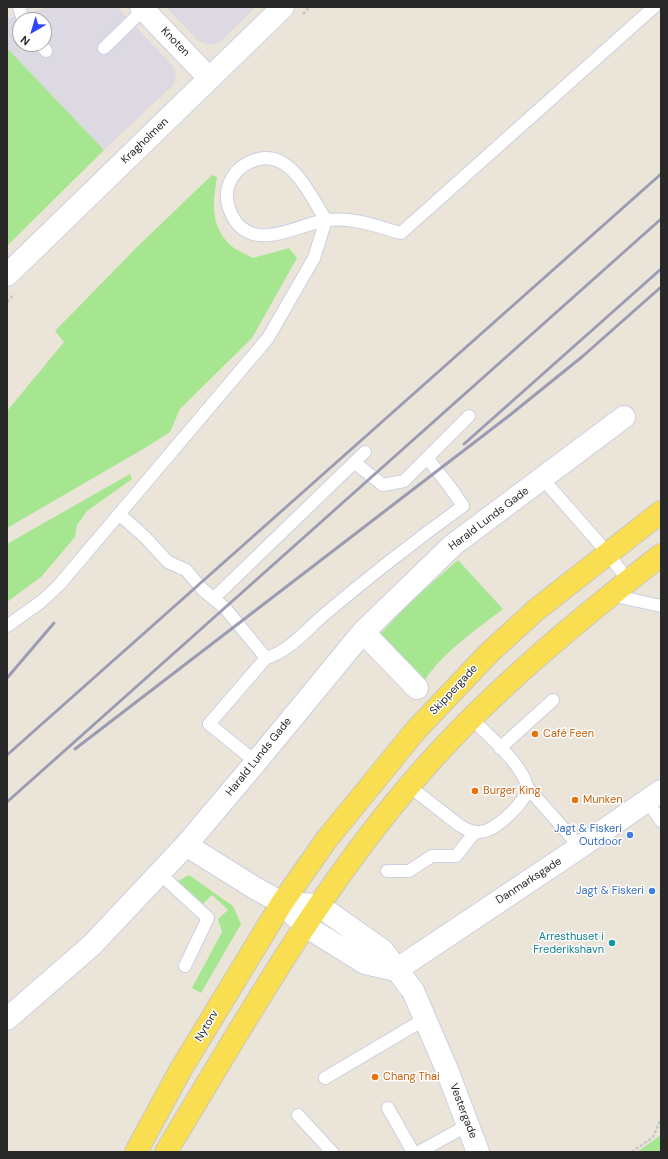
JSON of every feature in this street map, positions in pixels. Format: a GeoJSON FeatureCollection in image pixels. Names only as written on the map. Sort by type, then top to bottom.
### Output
{"type":"FeatureCollection","features":[{"type":"Feature","properties":{"kind":"main road","name":"Skippergade"},"geometry":{"type":"LineString","coordinates":[[282,903],[327,839],[416,730],[488,653],[536,610],[661,512]]}},
{"type":"Feature","properties":{"kind":"main road"},"geometry":{"type":"LineString","coordinates":[[166,1152],[304,925],[371,833],[409,786],[471,718],[547,647],[611,594],[661,556]]}},
{"type":"Feature","properties":{"kind":"main road","name":"Nytorv"},"geometry":{"type":"LineString","coordinates":[[136,1152],[181,1069],[282,903]]}},
{"type":"Feature","properties":{"kind":"street","name":"Kragholmen"},"geometry":{"type":"LineString","coordinates":[[7,275],[283,7]]}},
{"type":"Feature","properties":{"kind":"street","name":"Knoten"},"geometry":{"type":"LineString","coordinates":[[142,8],[209,78]]}},
{"type":"Feature","properties":{"kind":"street","name":"Harald Lunds Gade"},"geometry":{"type":"LineString","coordinates":[[7,1019],[92,945],[186,845],[362,632],[453,545],[624,417]]}},
{"type":"Feature","properties":{"kind":"street"},"geometry":{"type":"LineString","coordinates":[[362,632],[417,688]]}},
{"type":"Feature","properties":{"kind":"street","name":"Danmarksgade"},"geometry":{"type":"LineString","coordinates":[[396,970],[580,848],[654,796]]}},
{"type":"Feature","properties":{"kind":"street"},"geometry":{"type":"LineString","coordinates":[[186,845],[282,903],[304,925],[365,962],[396,970]]}},
{"type":"Feature","properties":{"kind":"street"},"geometry":{"type":"LineString","coordinates":[[282,903],[318,905],[382,950],[413,990],[425,1019]]}},
{"type":"Feature","properties":{"kind":"street","name":"Vestergade"},"geometry":{"type":"LineString","coordinates":[[425,1019],[447,1070],[478,1152]]}},
{"type":"Feature","properties":{"kind":"lane"},"geometry":{"type":"LineString","coordinates":[[326,220],[294,170],[282,161],[266,158],[252,160],[239,169],[230,181],[226,196],[229,211],[237,224],[250,233],[265,236],[326,220],[360,221],[401,233],[654,7]]}},
{"type":"Feature","properties":{"kind":"lane"},"geometry":{"type":"LineString","coordinates":[[104,48],[142,8]]}},
{"type":"Feature","properties":{"kind":"lane"},"geometry":{"type":"LineString","coordinates":[[7,626],[42,601],[59,585],[268,338],[314,258],[326,220]]}},
{"type":"Feature","properties":{"kind":"lane"},"geometry":{"type":"LineString","coordinates":[[355,463],[383,485],[404,481],[469,416]]}},
{"type":"Feature","properties":{"kind":"lane"},"geometry":{"type":"LineString","coordinates":[[214,598],[365,452]]}},
{"type":"Feature","properties":{"kind":"lane"},"geometry":{"type":"LineString","coordinates":[[256,762],[209,724],[266,658],[277,655],[325,613],[414,542],[463,506],[427,458]]}},
{"type":"Feature","properties":{"kind":"lane"},"geometry":{"type":"LineString","coordinates":[[542,478],[608,554],[629,581]]}},
{"type":"Feature","properties":{"kind":"lane"},"geometry":{"type":"LineString","coordinates":[[119,514],[146,537],[168,562],[186,570],[202,589],[214,598],[234,618],[266,658]]}},
{"type":"Feature","properties":{"kind":"lane"},"geometry":{"type":"LineString","coordinates":[[611,594],[661,606]]}},
{"type":"Feature","properties":{"kind":"lane"},"geometry":{"type":"LineString","coordinates":[[500,748],[553,700]]}},
{"type":"Feature","properties":{"kind":"lane"},"geometry":{"type":"LineString","coordinates":[[471,718],[521,772],[527,787],[580,848]]}},
{"type":"Feature","properties":{"kind":"lane"},"geometry":{"type":"LineString","coordinates":[[409,786],[459,825],[467,830],[475,832],[493,828],[524,800],[527,787]]}},
{"type":"Feature","properties":{"kind":"lane"},"geometry":{"type":"LineString","coordinates":[[654,796],[661,821]]}},
{"type":"Feature","properties":{"kind":"lane"},"geometry":{"type":"LineString","coordinates":[[387,872],[409,871],[432,856],[456,856],[475,832]]}},
{"type":"Feature","properties":{"kind":"lane"},"geometry":{"type":"LineString","coordinates":[[159,873],[208,918],[185,966]]}},
{"type":"Feature","properties":{"kind":"lane"},"geometry":{"type":"LineString","coordinates":[[325,1078],[425,1019]]}},
{"type":"Feature","properties":{"kind":"lane"},"geometry":{"type":"LineString","coordinates":[[388,1108],[413,1152]]}},
{"type":"Feature","properties":{"kind":"lane"},"geometry":{"type":"LineString","coordinates":[[298,1115],[332,1152]]}},
{"type":"Feature","properties":{"kind":"lane"},"geometry":{"type":"LineString","coordinates":[[418,1152],[468,1125]]}},
{"type":"Feature","properties":{"kind":"path"},"geometry":{"type":"LineString","coordinates":[[632,1152],[653,1137],[661,1119]]}},
{"type":"Feature","properties":{"kind":"shaded area"},"geometry":{"type":"Polygon","coordinates":[[[49,7],[117,7],[173,66],[176,75],[174,84],[104,150],[7,48],[7,19],[12,18],[12,52],[52,52],[52,12],[32,12],[49,7]]]}},
{"type":"Feature","properties":{"kind":"shaded area"},"geometry":{"type":"Polygon","coordinates":[[[166,7],[256,7],[219,43],[208,45],[197,40],[166,7]]]}},
{"type":"Feature","properties":{"kind":"green space"},"geometry":{"type":"Polygon","coordinates":[[[7,48],[104,150],[7,246],[7,48]]]}},
{"type":"Feature","properties":{"kind":"green space"},"geometry":{"type":"Polygon","coordinates":[[[212,175],[217,177],[214,204],[216,220],[223,236],[231,246],[253,258],[289,248],[297,258],[252,338],[180,409],[170,432],[7,528],[7,411],[64,342],[55,331],[136,248],[212,175]]]}},
{"type":"Feature","properties":{"kind":"green space"},"geometry":{"type":"Polygon","coordinates":[[[130,474],[132,479],[87,511],[77,525],[75,537],[41,577],[7,602],[7,544],[130,474]]]}},
{"type":"Feature","properties":{"kind":"green space"},"geometry":{"type":"Polygon","coordinates":[[[458,560],[503,609],[449,652],[422,684],[380,634],[409,603],[458,560]]]}},
{"type":"Feature","properties":{"kind":"green space"},"geometry":{"type":"Polygon","coordinates":[[[189,875],[233,906],[241,924],[201,993],[192,988],[222,932],[218,919],[228,910],[212,895],[203,904],[178,881],[189,875]]]}},
{"type":"Feature","properties":{"kind":"green space"},"geometry":{"type":"Polygon","coordinates":[[[661,1135],[661,1152],[637,1152],[661,1135]]]}},
{"type":"Feature","properties":{"kind":"railway"},"geometry":{"type":"LineString","coordinates":[[7,755],[661,174]]}},
{"type":"Feature","properties":{"kind":"railway"},"geometry":{"type":"LineString","coordinates":[[7,802],[661,219]]}},
{"type":"Feature","properties":{"kind":"railway"},"geometry":{"type":"LineString","coordinates":[[464,444],[661,269]]}},
{"type":"Feature","properties":{"kind":"railway"},"geometry":{"type":"LineString","coordinates":[[75,749],[510,415],[583,356],[661,287]]}},
{"type":"Feature","properties":{"kind":"railway"},"geometry":{"type":"LineString","coordinates":[[7,678],[54,623]]}},
{"type":"Feature","properties":{"kind":"place","name":"Café Feen"},"geometry":{"type":"Point","coordinates":[535,734]}},
{"type":"Feature","properties":{"kind":"place","name":"Burger King"},"geometry":{"type":"Point","coordinates":[475,791]}},
{"type":"Feature","properties":{"kind":"place","name":"Munken"},"geometry":{"type":"Point","coordinates":[575,800]}},
{"type":"Feature","properties":{"kind":"place","name":"Jagt & Fiskeri Outdoor"},"geometry":{"type":"Point","coordinates":[630,835]}},
{"type":"Feature","properties":{"kind":"place","name":"Jagt & Fiskeri"},"geometry":{"type":"Point","coordinates":[652,891]}},
{"type":"Feature","properties":{"kind":"place","name":"Arresthuset i Frederikshavn"},"geometry":{"type":"Point","coordinates":[612,943]}},
{"type":"Feature","properties":{"kind":"place","name":"Chang Thai"},"geometry":{"type":"Point","coordinates":[375,1077]}}]}
